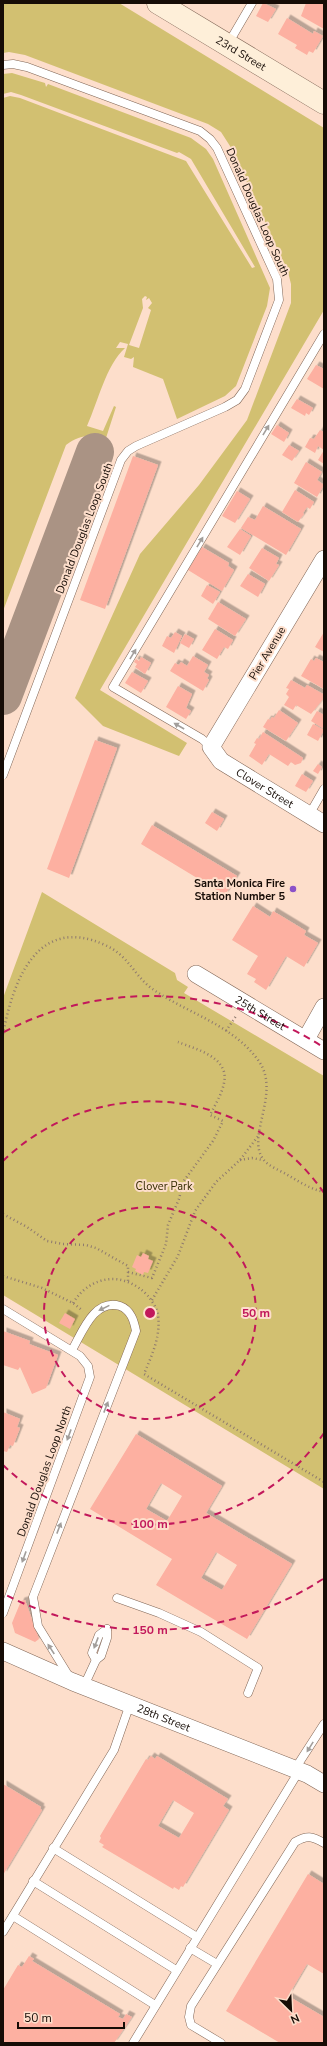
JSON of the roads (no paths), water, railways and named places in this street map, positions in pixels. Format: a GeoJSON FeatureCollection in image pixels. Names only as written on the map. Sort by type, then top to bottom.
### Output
{"type":"FeatureCollection","features":[{"type":"Feature","properties":{"kind":"street","name":"23rd Street"},"geometry":{"type":"LineString","coordinates":[[158,3],[324,91]]}},
{"type":"Feature","properties":{"kind":"street","name":"23rd Street"},"geometry":{"type":"LineString","coordinates":[[177,3],[324,103]]}},
{"type":"Feature","properties":{"kind":"street","name":"Pier Avenue"},"geometry":{"type":"LineString","coordinates":[[211,747],[324,559]]}},
{"type":"Feature","properties":{"kind":"street","name":"Clover Street"},"geometry":{"type":"LineString","coordinates":[[211,747],[221,761],[324,824]]}},
{"type":"Feature","properties":{"kind":"street","name":"25th Street"},"geometry":{"type":"LineString","coordinates":[[196,974],[324,1051]]}},
{"type":"Feature","properties":{"kind":"street"},"geometry":{"type":"LineString","coordinates":[[306,1039],[324,1008]]}},
{"type":"Feature","properties":{"kind":"street","name":"28th Street"},"geometry":{"type":"LineString","coordinates":[[3,1651],[78,1684],[297,1770],[324,1784]]}},
{"type":"Feature","properties":{"kind":"lane"},"geometry":{"type":"LineString","coordinates":[[230,40],[252,3]]}},
{"type":"Feature","properties":{"kind":"lane","name":"Donald Douglas Loop South"},"geometry":{"type":"LineString","coordinates":[[3,65],[13,64],[27,67],[200,131],[210,139],[221,155],[277,279],[279,290],[278,300],[245,389],[237,400],[225,407],[136,446],[128,451],[121,460],[3,775]]}},
{"type":"Feature","properties":{"kind":"lane"},"geometry":{"type":"LineString","coordinates":[[211,747],[202,739],[113,687],[324,334]]}},
{"type":"Feature","properties":{"kind":"lane"},"geometry":{"type":"LineString","coordinates":[[309,815],[324,789]]}},
{"type":"Feature","properties":{"kind":"lane"},"geometry":{"type":"LineString","coordinates":[[72,1350],[91,1317],[101,1307],[113,1304],[130,1313],[136,1331],[33,1597],[38,1626],[78,1684],[96,1660]]}},
{"type":"Feature","properties":{"kind":"lane","name":"Donald Douglas Loop North"},"geometry":{"type":"LineString","coordinates":[[3,1309],[72,1350],[88,1366],[90,1377],[3,1613]]}},
{"type":"Feature","properties":{"kind":"lane"},"geometry":{"type":"LineString","coordinates":[[118,1598],[159,1613],[201,1632],[258,1668],[248,1693]]}},
{"type":"Feature","properties":{"kind":"lane"},"geometry":{"type":"LineString","coordinates":[[3,1932],[114,1750],[130,1704]]}},
{"type":"Feature","properties":{"kind":"lane"},"geometry":{"type":"LineString","coordinates":[[133,2043],[324,1724]]}},
{"type":"Feature","properties":{"kind":"lane"},"geometry":{"type":"LineString","coordinates":[[221,2043],[191,2025],[189,2017],[191,2006],[295,1842],[302,1837],[312,1836],[324,1843]]}},
{"type":"Feature","properties":{"kind":"lane"},"geometry":{"type":"LineString","coordinates":[[53,1848],[197,1936]]}},
{"type":"Feature","properties":{"kind":"lane"},"geometry":{"type":"LineString","coordinates":[[33,1882],[176,1970]]}},
{"type":"Feature","properties":{"kind":"lane"},"geometry":{"type":"LineString","coordinates":[[13,1916],[155,2004]]}},
{"type":"Feature","properties":{"kind":"lane"},"geometry":{"type":"LineString","coordinates":[[190,1948],[217,1964]]}},
{"type":"Feature","properties":{"kind":"place","name":"Santa Monica Fire Station Number 5"},"geometry":{"type":"Point","coordinates":[293,889]}},
{"type":"Feature","properties":{"kind":"park label","name":"Clover Park"},"geometry":{"type":"Point","coordinates":[164,1186]}}]}
